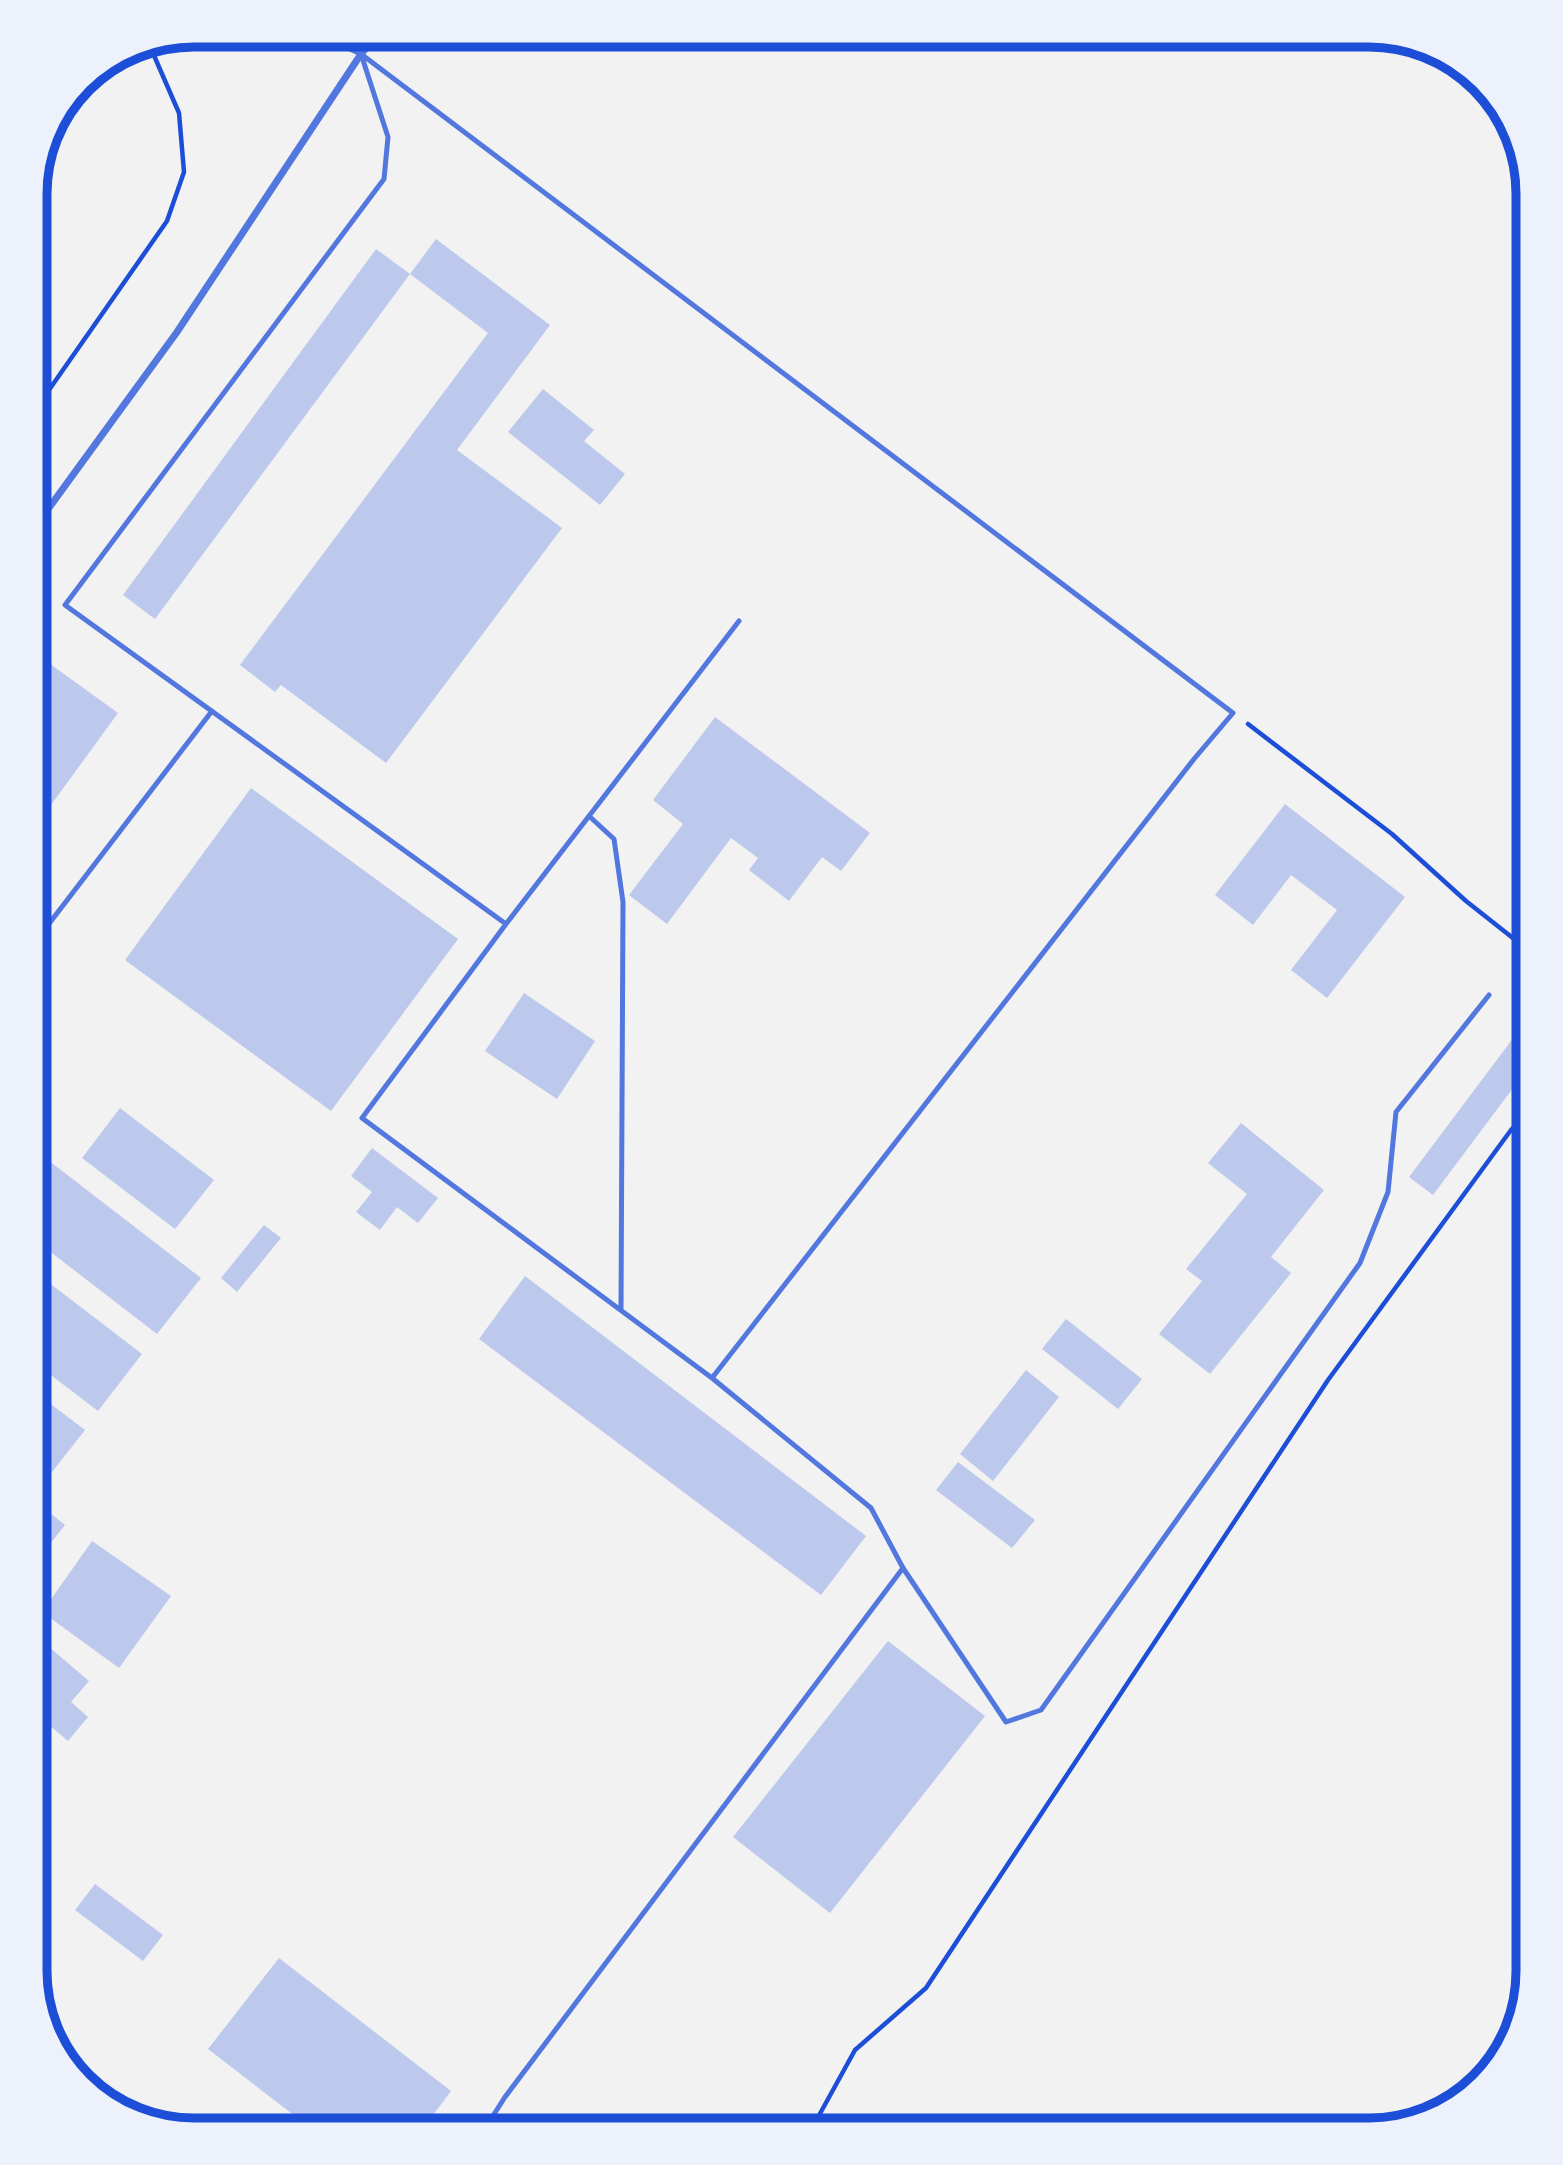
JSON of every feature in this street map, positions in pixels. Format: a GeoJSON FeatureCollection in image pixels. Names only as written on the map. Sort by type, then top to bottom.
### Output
{"type":"FeatureCollection","features":[{"type":"Feature","properties":{"kind":"street"},"geometry":{"type":"LineString","coordinates":[[48,509],[177,331],[365,48]]}},
{"type":"Feature","properties":{"kind":"lane"},"geometry":{"type":"LineString","coordinates":[[347,48],[360,54],[388,136],[384,179],[65,605],[506,924]]}},
{"type":"Feature","properties":{"kind":"lane"},"geometry":{"type":"LineString","coordinates":[[354,48],[1233,713],[1194,759],[712,1378]]}},
{"type":"Feature","properties":{"kind":"lane"},"geometry":{"type":"LineString","coordinates":[[739,621],[506,924],[362,1118],[712,1378],[872,1508],[903,1568],[1006,1722],[1041,1710],[1360,1263],[1388,1192],[1396,1112],[1489,995]]}},
{"type":"Feature","properties":{"kind":"lane"},"geometry":{"type":"LineString","coordinates":[[48,926],[212,710]]}},
{"type":"Feature","properties":{"kind":"lane"},"geometry":{"type":"LineString","coordinates":[[589,816],[614,839],[623,902],[621,1310]]}},
{"type":"Feature","properties":{"kind":"lane"},"geometry":{"type":"LineString","coordinates":[[492,2117],[903,1568]]}},
{"type":"Feature","properties":{"kind":"path"},"geometry":{"type":"LineString","coordinates":[[48,391],[167,220],[184,172],[179,113],[153,53]]}},
{"type":"Feature","properties":{"kind":"path"},"geometry":{"type":"LineString","coordinates":[[1233,713],[1392,834],[1466,901],[1516,941]]}},
{"type":"Feature","properties":{"kind":"path"},"geometry":{"type":"LineString","coordinates":[[818,2118],[855,2050],[926,1988],[1328,1380],[1516,1125]]}},
{"type":"Feature","properties":{"kind":"building"},"geometry":{"type":"Polygon","coordinates":[[[436,239],[550,325],[457,450],[562,528],[386,763],[281,685],[275,692],[240,665],[488,333],[410,274],[436,239]]]}},
{"type":"Feature","properties":{"kind":"building"},"geometry":{"type":"Polygon","coordinates":[[[376,249],[410,274],[155,619],[123,595],[376,249]]]}},
{"type":"Feature","properties":{"kind":"building"},"geometry":{"type":"Polygon","coordinates":[[[543,389],[594,430],[584,441],[625,474],[600,505],[508,432],[543,389]]]}},
{"type":"Feature","properties":{"kind":"building"},"geometry":{"type":"Polygon","coordinates":[[[48,662],[118,713],[48,810],[48,662]]]}},
{"type":"Feature","properties":{"kind":"building"},"geometry":{"type":"Polygon","coordinates":[[[715,717],[870,833],[841,871],[822,857],[789,901],[749,870],[758,858],[731,838],[667,924],[629,895],[683,824],[653,800],[715,717]]]}},
{"type":"Feature","properties":{"kind":"building"},"geometry":{"type":"Polygon","coordinates":[[[251,788],[458,939],[331,1111],[125,960],[251,788]]]}},
{"type":"Feature","properties":{"kind":"building"},"geometry":{"type":"Polygon","coordinates":[[[1285,804],[1405,897],[1327,998],[1291,970],[1337,910],[1291,875],[1253,925],[1215,895],[1285,804]]]}},
{"type":"Feature","properties":{"kind":"building"},"geometry":{"type":"Polygon","coordinates":[[[524,993],[595,1041],[557,1099],[485,1051],[524,993]]]}},
{"type":"Feature","properties":{"kind":"building"},"geometry":{"type":"Polygon","coordinates":[[[1516,1034],[1516,1084],[1433,1195],[1409,1177],[1516,1034]]]}},
{"type":"Feature","properties":{"kind":"building"},"geometry":{"type":"Polygon","coordinates":[[[120,1108],[214,1180],[175,1229],[82,1158],[120,1108]]]}},
{"type":"Feature","properties":{"kind":"building"},"geometry":{"type":"Polygon","coordinates":[[[1241,1123],[1324,1190],[1271,1257],[1291,1273],[1210,1374],[1159,1334],[1202,1281],[1186,1269],[1247,1194],[1208,1163],[1241,1123]]]}},
{"type":"Feature","properties":{"kind":"building"},"geometry":{"type":"Polygon","coordinates":[[[372,1148],[438,1198],[418,1223],[397,1207],[380,1230],[356,1212],[372,1192],[351,1176],[372,1148]]]}},
{"type":"Feature","properties":{"kind":"building"},"geometry":{"type":"Polygon","coordinates":[[[47,1160],[201,1278],[157,1334],[47,1250],[47,1160]]]}},
{"type":"Feature","properties":{"kind":"building"},"geometry":{"type":"Polygon","coordinates":[[[264,1225],[281,1238],[237,1292],[221,1278],[264,1225]]]}},
{"type":"Feature","properties":{"kind":"building"},"geometry":{"type":"Polygon","coordinates":[[[525,1276],[866,1536],[821,1595],[479,1339],[525,1276]]]}},
{"type":"Feature","properties":{"kind":"building"},"geometry":{"type":"Polygon","coordinates":[[[47,1281],[142,1354],[98,1411],[47,1372],[47,1281]]]}},
{"type":"Feature","properties":{"kind":"building"},"geometry":{"type":"Polygon","coordinates":[[[1066,1319],[1142,1379],[1118,1409],[1042,1349],[1066,1319]]]}},
{"type":"Feature","properties":{"kind":"building"},"geometry":{"type":"Polygon","coordinates":[[[1026,1370],[1059,1397],[993,1481],[960,1454],[1026,1370]]]}},
{"type":"Feature","properties":{"kind":"building"},"geometry":{"type":"Polygon","coordinates":[[[47,1401],[85,1430],[47,1478],[47,1401]]]}},
{"type":"Feature","properties":{"kind":"building"},"geometry":{"type":"Polygon","coordinates":[[[958,1462],[1035,1520],[1012,1548],[936,1490],[958,1462]]]}},
{"type":"Feature","properties":{"kind":"building"},"geometry":{"type":"Polygon","coordinates":[[[47,1511],[65,1525],[47,1547],[47,1511]]]}},
{"type":"Feature","properties":{"kind":"building"},"geometry":{"type":"Polygon","coordinates":[[[92,1541],[171,1596],[119,1668],[47,1616],[47,1605],[92,1541]]]}},
{"type":"Feature","properties":{"kind":"building"},"geometry":{"type":"Polygon","coordinates":[[[888,1641],[985,1716],[830,1913],[733,1837],[888,1641]]]}},
{"type":"Feature","properties":{"kind":"building"},"geometry":{"type":"Polygon","coordinates":[[[47,1645],[89,1681],[71,1702],[88,1717],[68,1741],[47,1723],[47,1645]]]}},
{"type":"Feature","properties":{"kind":"building"},"geometry":{"type":"Polygon","coordinates":[[[95,1884],[163,1935],[143,1961],[75,1910],[95,1884]]]}},
{"type":"Feature","properties":{"kind":"building"},"geometry":{"type":"Polygon","coordinates":[[[279,1958],[451,2091],[432,2117],[296,2117],[208,2049],[279,1958]]]}}]}
